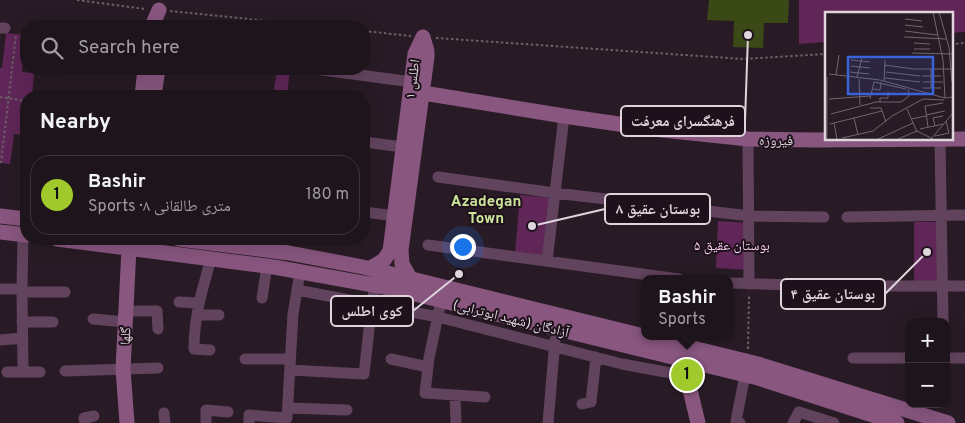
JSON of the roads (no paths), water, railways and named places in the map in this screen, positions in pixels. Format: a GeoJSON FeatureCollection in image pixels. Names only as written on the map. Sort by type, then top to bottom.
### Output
{"type":"FeatureCollection","features":[{"type":"Feature","properties":{"kind":"main road"},"geometry":{"type":"LineString","coordinates":[[155,20],[160,10],[162,20]]}},
{"type":"Feature","properties":{"kind":"main road","name":"اطلس ۱"},"geometry":{"type":"LineString","coordinates":[[371,268],[384,260],[390,251],[403,147],[415,89],[427,58],[423,37]]}},
{"type":"Feature","properties":{"kind":"main road"},"geometry":{"type":"LineString","coordinates":[[143,90],[144,75]]}},
{"type":"Feature","properties":{"kind":"main road"},"geometry":{"type":"LineString","coordinates":[[155,90],[157,75]]}},
{"type":"Feature","properties":{"kind":"main road","name":"اطلس ۱"},"geometry":{"type":"LineString","coordinates":[[410,278],[402,264],[401,250],[415,89]]}},
{"type":"Feature","properties":{"kind":"main road","name":"فیروزه"},"geometry":{"type":"LineString","coordinates":[[415,89],[564,116],[653,129],[748,140],[844,140]]}},
{"type":"Feature","properties":{"kind":"main road","name":"فیروزه"},"geometry":{"type":"LineString","coordinates":[[952,139],[965,139]]}},
{"type":"Feature","properties":{"kind":"main road"},"geometry":{"type":"LineString","coordinates":[[0,216],[20,218]]}},
{"type":"Feature","properties":{"kind":"main road"},"geometry":{"type":"LineString","coordinates":[[0,232],[20,234]]}},
{"type":"Feature","properties":{"kind":"main road","name":"آزادگان (شهید ابوترابی)"},"geometry":{"type":"LineString","coordinates":[[105,245],[270,267],[375,286],[683,360],[747,368],[758,378],[897,423]]}},
{"type":"Feature","properties":{"kind":"main road","name":"آزادگان (شهید ابوترابی)"},"geometry":{"type":"LineString","coordinates":[[224,245],[371,268],[641,340]]}},
{"type":"Feature","properties":{"kind":"main road","name":"گلها"},"geometry":{"type":"LineString","coordinates":[[127,423],[123,369],[129,248]]}},
{"type":"Feature","properties":{"kind":"main road"},"geometry":{"type":"LineString","coordinates":[[270,267],[276,252]]}},
{"type":"Feature","properties":{"kind":"main road","name":"آزادگان (شهید ابوترابی)"},"geometry":{"type":"LineString","coordinates":[[642,340],[948,423]]}},
{"type":"Feature","properties":{"kind":"main road"},"geometry":{"type":"LineString","coordinates":[[683,360],[698,423]]}},
{"type":"Feature","properties":{"kind":"street"},"geometry":{"type":"LineString","coordinates":[[341,75],[415,89]]}},
{"type":"Feature","properties":{"kind":"street"},"geometry":{"type":"LineString","coordinates":[[547,261],[564,116]]}},
{"type":"Feature","properties":{"kind":"street"},"geometry":{"type":"LineString","coordinates":[[748,140],[750,284]]}},
{"type":"Feature","properties":{"kind":"street"},"geometry":{"type":"LineString","coordinates":[[940,140],[943,318]]}},
{"type":"Feature","properties":{"kind":"street"},"geometry":{"type":"LineString","coordinates":[[370,143],[403,147]]}},
{"type":"Feature","properties":{"kind":"street"},"geometry":{"type":"LineString","coordinates":[[438,177],[750,216],[824,217]]}},
{"type":"Feature","properties":{"kind":"street"},"geometry":{"type":"LineString","coordinates":[[370,213],[394,216]]}},
{"type":"Feature","properties":{"kind":"street"},"geometry":{"type":"LineString","coordinates":[[847,217],[965,215]]}},
{"type":"Feature","properties":{"kind":"street"},"geometry":{"type":"LineString","coordinates":[[24,245],[22,290],[24,372]]}},
{"type":"Feature","properties":{"kind":"street"},"geometry":{"type":"LineString","coordinates":[[428,245],[650,275]]}},
{"type":"Feature","properties":{"kind":"street"},"geometry":{"type":"LineString","coordinates":[[210,350],[194,350],[194,335],[198,303],[211,259]]}},
{"type":"Feature","properties":{"kind":"street"},"geometry":{"type":"LineString","coordinates":[[262,298],[270,267]]}},
{"type":"Feature","properties":{"kind":"street"},"geometry":{"type":"LineString","coordinates":[[249,423],[249,415],[287,418],[293,314],[300,272]]}},
{"type":"Feature","properties":{"kind":"street"},"geometry":{"type":"LineString","coordinates":[[733,283],[823,286]]}},
{"type":"Feature","properties":{"kind":"street"},"geometry":{"type":"LineString","coordinates":[[245,359],[364,374],[375,286]]}},
{"type":"Feature","properties":{"kind":"street"},"geometry":{"type":"LineString","coordinates":[[847,286],[965,286]]}},
{"type":"Feature","properties":{"kind":"street"},"geometry":{"type":"LineString","coordinates":[[0,289],[65,292]]}},
{"type":"Feature","properties":{"kind":"street"},"geometry":{"type":"LineString","coordinates":[[297,290],[438,317],[622,364],[687,376]]}},
{"type":"Feature","properties":{"kind":"street"},"geometry":{"type":"LineString","coordinates":[[441,301],[428,367],[426,393],[485,397]]}},
{"type":"Feature","properties":{"kind":"street"},"geometry":{"type":"LineString","coordinates":[[178,302],[198,303]]}},
{"type":"Feature","properties":{"kind":"street"},"geometry":{"type":"LineString","coordinates":[[93,319],[158,311],[158,329]]}},
{"type":"Feature","properties":{"kind":"street"},"geometry":{"type":"LineString","coordinates":[[197,315],[218,315]]}},
{"type":"Feature","properties":{"kind":"street"},"geometry":{"type":"LineString","coordinates":[[22,322],[53,322]]}},
{"type":"Feature","properties":{"kind":"street"},"geometry":{"type":"LineString","coordinates":[[548,423],[556,329]]}},
{"type":"Feature","properties":{"kind":"street"},"geometry":{"type":"LineString","coordinates":[[0,340],[23,338]]}},
{"type":"Feature","properties":{"kind":"street"},"geometry":{"type":"LineString","coordinates":[[582,404],[591,402],[596,357]]}},
{"type":"Feature","properties":{"kind":"street"},"geometry":{"type":"LineString","coordinates":[[853,358],[905,358]]}},
{"type":"Feature","properties":{"kind":"street"},"geometry":{"type":"LineString","coordinates":[[950,358],[965,358]]}},
{"type":"Feature","properties":{"kind":"street"},"geometry":{"type":"LineString","coordinates":[[391,359],[428,367]]}},
{"type":"Feature","properties":{"kind":"street"},"geometry":{"type":"LineString","coordinates":[[65,371],[158,368]]}},
{"type":"Feature","properties":{"kind":"street"},"geometry":{"type":"LineString","coordinates":[[740,423],[736,421],[747,368]]}},
{"type":"Feature","properties":{"kind":"street"},"geometry":{"type":"LineString","coordinates":[[7,372],[40,372]]}},
{"type":"Feature","properties":{"kind":"street"},"geometry":{"type":"LineString","coordinates":[[793,423],[798,412],[796,390]]}},
{"type":"Feature","properties":{"kind":"street"},"geometry":{"type":"LineString","coordinates":[[455,395],[456,423]]}},
{"type":"Feature","properties":{"kind":"street"},"geometry":{"type":"LineString","coordinates":[[288,408],[347,410]]}},
{"type":"Feature","properties":{"kind":"street"},"geometry":{"type":"LineString","coordinates":[[206,423],[206,410],[228,412]]}},
{"type":"Feature","properties":{"kind":"street"},"geometry":{"type":"LineString","coordinates":[[798,412],[834,423]]}},
{"type":"Feature","properties":{"kind":"place","name":"فرهنگسرای معرفت"},"geometry":{"type":"Point","coordinates":[748,35]}},
{"type":"Feature","properties":{"kind":"place","name":"بوستان عقیق ۸"},"geometry":{"type":"Point","coordinates":[532,226]}},
{"type":"Feature","properties":{"kind":"place","name":"بوستان عقیق ۴"},"geometry":{"type":"Point","coordinates":[927,252]}},
{"type":"Feature","properties":{"kind":"place","name":"کوی اطلس"},"geometry":{"type":"Point","coordinates":[459,274]}},
{"type":"Feature","properties":{"kind":"place","name":"Bashir"},"geometry":{"type":"Point","coordinates":[687,375]}},
{"type":"Feature","properties":{"kind":"district","name":"Azadegan Town"},"geometry":{"type":"Point","coordinates":[486,210]}},
{"type":"Feature","properties":{"kind":"park label","name":"بوستان عقیق ۵"},"geometry":{"type":"Point","coordinates":[732,245]}}]}
